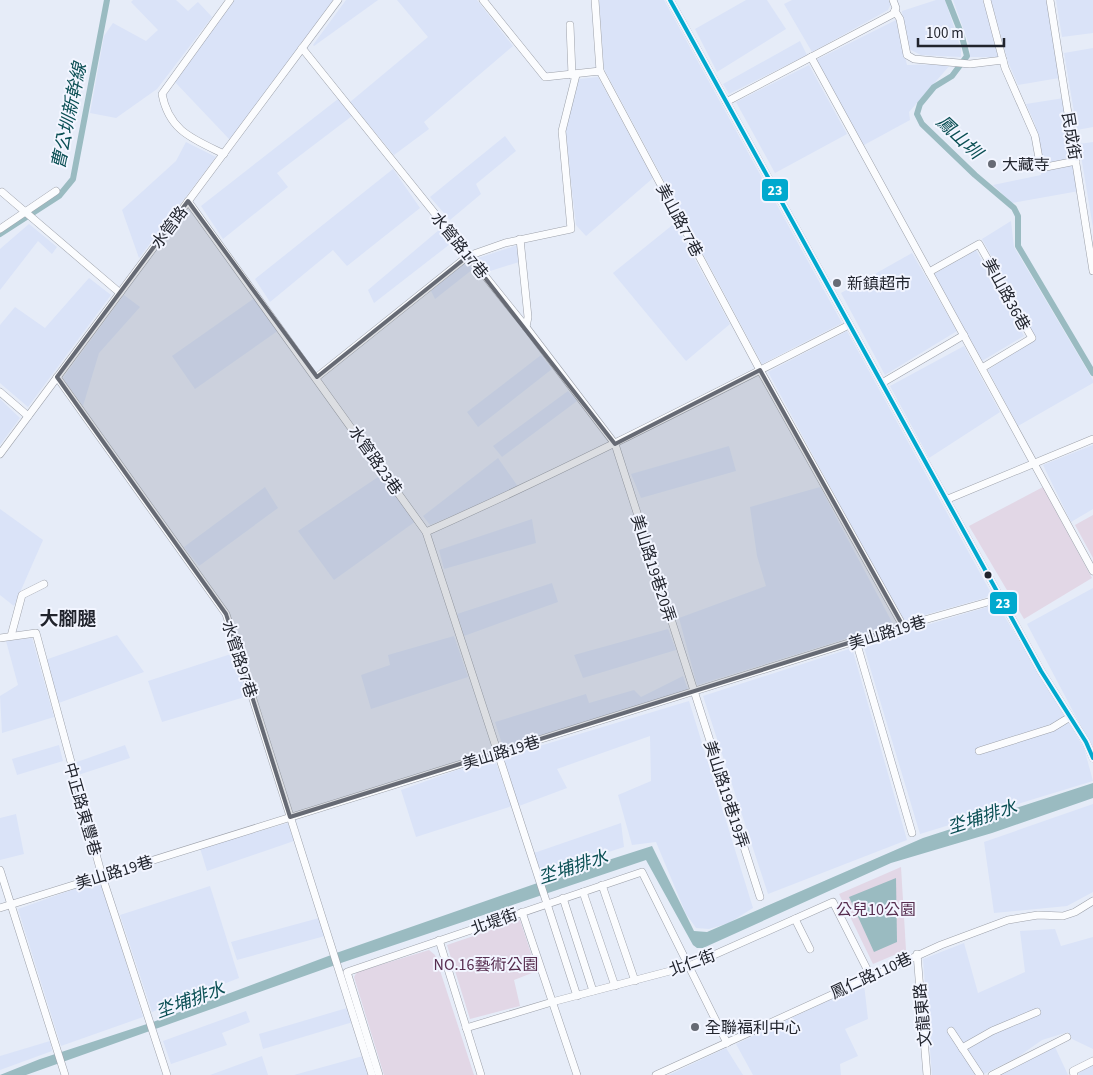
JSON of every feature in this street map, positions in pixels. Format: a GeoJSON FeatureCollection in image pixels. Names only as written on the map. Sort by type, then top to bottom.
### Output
{"type":"FeatureCollection","features":[{"type":"Feature","properties":{"kind":"street"},"geometry":{"type":"LineString","coordinates":[[224,154],[185,135],[174,124],[162,94],[230,0]]}},
{"type":"Feature","properties":{"kind":"street","name":"水管路"},"geometry":{"type":"LineString","coordinates":[[0,454],[338,0]]}},
{"type":"Feature","properties":{"kind":"street"},"geometry":{"type":"LineString","coordinates":[[483,0],[545,77],[600,71]]}},
{"type":"Feature","properties":{"kind":"street","name":"美山路77巷"},"geometry":{"type":"LineString","coordinates":[[595,0],[600,71],[760,370],[903,626]]}},
{"type":"Feature","properties":{"kind":"street"},"geometry":{"type":"LineString","coordinates":[[670,0],[948,499],[1041,671],[1093,758]]}},
{"type":"Feature","properties":{"kind":"street"},"geometry":{"type":"LineString","coordinates":[[893,0],[895,11],[900,19],[907,55],[914,59],[970,64],[1003,60]]}},
{"type":"Feature","properties":{"kind":"street"},"geometry":{"type":"LineString","coordinates":[[987,0],[1003,60],[1035,136],[1040,164],[1046,167],[1076,161]]}},
{"type":"Feature","properties":{"kind":"street","name":"民成街"},"geometry":{"type":"LineString","coordinates":[[1050,0],[1093,272]]}},
{"type":"Feature","properties":{"kind":"street"},"geometry":{"type":"LineString","coordinates":[[726,102],[893,14],[895,11]]}},
{"type":"Feature","properties":{"kind":"street"},"geometry":{"type":"LineString","coordinates":[[317,378],[468,256],[520,239],[571,229],[562,131],[574,75],[570,25]]}},
{"type":"Feature","properties":{"kind":"street","name":"水管路17巷"},"geometry":{"type":"LineString","coordinates":[[302,48],[526,327],[615,444]]}},
{"type":"Feature","properties":{"kind":"street"},"geometry":{"type":"LineString","coordinates":[[810,57],[1093,571]]}},
{"type":"Feature","properties":{"kind":"street"},"geometry":{"type":"LineString","coordinates":[[0,229],[56,191]]}},
{"type":"Feature","properties":{"kind":"street"},"geometry":{"type":"LineString","coordinates":[[2,192],[120,293]]}},
{"type":"Feature","properties":{"kind":"street","name":"水管路23巷"},"geometry":{"type":"LineString","coordinates":[[188,201],[426,532],[496,753],[577,996]]}},
{"type":"Feature","properties":{"kind":"street"},"geometry":{"type":"LineString","coordinates":[[520,239],[528,318],[526,327]]}},
{"type":"Feature","properties":{"kind":"street","name":"美山路36巷"},"geometry":{"type":"LineString","coordinates":[[929,272],[978,244],[1032,338],[982,368]]}},
{"type":"Feature","properties":{"kind":"street"},"geometry":{"type":"LineString","coordinates":[[426,532],[615,444],[850,326]]}},
{"type":"Feature","properties":{"kind":"street"},"geometry":{"type":"LineString","coordinates":[[882,383],[964,336]]}},
{"type":"Feature","properties":{"kind":"street","name":"水管路97巷"},"geometry":{"type":"LineString","coordinates":[[57,377],[226,614],[334,952],[344,972]]}},
{"type":"Feature","properties":{"kind":"street"},"geometry":{"type":"LineString","coordinates":[[0,392],[28,416]]}},
{"type":"Feature","properties":{"kind":"street"},"geometry":{"type":"LineString","coordinates":[[948,499],[1093,439]]}},
{"type":"Feature","properties":{"kind":"street","name":"美山路19巷20弄"},"geometry":{"type":"LineString","coordinates":[[615,444],[693,691]]}},
{"type":"Feature","properties":{"kind":"street"},"geometry":{"type":"LineString","coordinates":[[11,636],[22,596],[44,584]]}},
{"type":"Feature","properties":{"kind":"street","name":"美山路19巷"},"geometry":{"type":"LineString","coordinates":[[0,908],[903,626],[1002,598]]}},
{"type":"Feature","properties":{"kind":"street","name":"中正路東豐巷"},"geometry":{"type":"LineString","coordinates":[[0,638],[36,633],[102,876],[167,1075]]}},
{"type":"Feature","properties":{"kind":"street"},"geometry":{"type":"LineString","coordinates":[[856,641],[912,833]]}},
{"type":"Feature","properties":{"kind":"street","name":"美山路19巷19弄"},"geometry":{"type":"LineString","coordinates":[[693,691],[760,897]]}},
{"type":"Feature","properties":{"kind":"street"},"geometry":{"type":"LineString","coordinates":[[978,751],[1052,728],[1070,717]]}},
{"type":"Feature","properties":{"kind":"street"},"geometry":{"type":"LineString","coordinates":[[0,870],[65,1073]]}},
{"type":"Feature","properties":{"kind":"street","name":"北堤街"},"geometry":{"type":"LineString","coordinates":[[344,972],[522,912],[546,901],[583,892],[642,872],[689,966]]}},
{"type":"Feature","properties":{"kind":"street"},"geometry":{"type":"LineString","coordinates":[[602,885],[635,981]]}},
{"type":"Feature","properties":{"kind":"street"},"geometry":{"type":"LineString","coordinates":[[583,892],[615,986]]}},
{"type":"Feature","properties":{"kind":"street"},"geometry":{"type":"LineString","coordinates":[[562,898],[593,992]]}},
{"type":"Feature","properties":{"kind":"street","name":"鳳仁路110巷"},"geometry":{"type":"LineString","coordinates":[[656,1075],[727,1044],[917,954],[1008,920],[1038,915],[1063,916],[1075,912],[1093,901]]}},
{"type":"Feature","properties":{"kind":"street","name":"北仁街"},"geometry":{"type":"LineString","coordinates":[[466,1028],[552,1002],[689,966],[833,902],[870,975]]}},
{"type":"Feature","properties":{"kind":"street"},"geometry":{"type":"LineString","coordinates":[[522,912],[577,1075]]}},
{"type":"Feature","properties":{"kind":"street"},"geometry":{"type":"LineString","coordinates":[[795,919],[810,949]]}},
{"type":"Feature","properties":{"kind":"street"},"geometry":{"type":"LineString","coordinates":[[439,940],[481,1075]]}},
{"type":"Feature","properties":{"kind":"street","name":"文龍東路"},"geometry":{"type":"LineString","coordinates":[[917,954],[927,1075]]}},
{"type":"Feature","properties":{"kind":"street"},"geometry":{"type":"LineString","coordinates":[[689,966],[727,1044]]}},
{"type":"Feature","properties":{"kind":"street"},"geometry":{"type":"LineString","coordinates":[[344,972],[372,1075]]}},
{"type":"Feature","properties":{"kind":"street"},"geometry":{"type":"LineString","coordinates":[[344,972],[379,1075]]}},
{"type":"Feature","properties":{"kind":"street"},"geometry":{"type":"LineString","coordinates":[[962,1048],[992,1031],[1037,1012]]}},
{"type":"Feature","properties":{"kind":"street"},"geometry":{"type":"LineString","coordinates":[[951,1031],[980,1075]]}},
{"type":"Feature","properties":{"kind":"street"},"geometry":{"type":"LineString","coordinates":[[992,1075],[1067,1037]]}},
{"type":"Feature","properties":{"kind":"street"},"geometry":{"type":"LineString","coordinates":[[1074,1075],[1073,1071],[1093,1061]]}},
{"type":"Feature","properties":{"kind":"highlighted area"},"geometry":{"type":"Polygon","coordinates":[[[188,201],[317,377],[468,256],[615,444],[760,370],[903,626],[290,817],[226,614],[57,377],[188,201]]]}},
{"type":"Feature","properties":{"kind":"shaded area"},"geometry":{"type":"Polygon","coordinates":[[[133,0],[176,0],[188,11],[198,2],[212,17],[157,89],[116,118],[90,113],[104,36],[113,23],[146,41],[158,30],[131,2],[133,0]]]}},
{"type":"Feature","properties":{"kind":"shaded area"},"geometry":{"type":"Polygon","coordinates":[[[234,0],[334,0],[230,140],[174,81],[234,0]]]}},
{"type":"Feature","properties":{"kind":"shaded area"},"geometry":{"type":"Polygon","coordinates":[[[346,0],[378,0],[314,46],[313,45],[346,0]]]}},
{"type":"Feature","properties":{"kind":"shaded area"},"geometry":{"type":"Polygon","coordinates":[[[397,0],[477,0],[513,46],[424,122],[429,129],[394,155],[350,102],[428,37],[397,0]]]}},
{"type":"Feature","properties":{"kind":"shaded area"},"geometry":{"type":"Polygon","coordinates":[[[599,0],[664,0],[842,323],[762,364],[604,69],[599,0]]]}},
{"type":"Feature","properties":{"kind":"shaded area"},"geometry":{"type":"Polygon","coordinates":[[[746,0],[767,0],[786,29],[717,72],[695,29],[746,0]]]}},
{"type":"Feature","properties":{"kind":"shaded area"},"geometry":{"type":"Polygon","coordinates":[[[792,0],[889,0],[891,4],[888,10],[812,52],[784,4],[792,0]]]}},
{"type":"Feature","properties":{"kind":"shaded area"},"geometry":{"type":"Polygon","coordinates":[[[936,0],[945,0],[961,48],[961,57],[921,55],[907,48],[902,11],[936,0]]]}},
{"type":"Feature","properties":{"kind":"shaded area"},"geometry":{"type":"Polygon","coordinates":[[[953,0],[983,0],[1000,57],[970,57],[970,47],[953,0]]]}},
{"type":"Feature","properties":{"kind":"shaded area"},"geometry":{"type":"Polygon","coordinates":[[[991,0],[1047,0],[1059,78],[1018,85],[1008,62],[991,0]]]}},
{"type":"Feature","properties":{"kind":"shaded area"},"geometry":{"type":"Polygon","coordinates":[[[1056,0],[1093,0],[1093,33],[1062,37],[1056,0]]]}},
{"type":"Feature","properties":{"kind":"shaded area"},"geometry":{"type":"Polygon","coordinates":[[[896,20],[907,65],[951,64],[909,112],[910,120],[864,145],[816,60],[896,20]]]}},
{"type":"Feature","properties":{"kind":"shaded area"},"geometry":{"type":"Polygon","coordinates":[[[800,41],[807,55],[729,94],[723,84],[800,41]]]}},
{"type":"Feature","properties":{"kind":"shaded area"},"geometry":{"type":"Polygon","coordinates":[[[1093,48],[1093,127],[1077,130],[1064,53],[1093,48]]]}},
{"type":"Feature","properties":{"kind":"shaded area"},"geometry":{"type":"Polygon","coordinates":[[[809,65],[847,134],[775,173],[736,102],[809,65]]]}},
{"type":"Feature","properties":{"kind":"shaded area"},"geometry":{"type":"Polygon","coordinates":[[[598,77],[653,178],[586,236],[576,225],[565,130],[579,79],[598,77]]]}},
{"type":"Feature","properties":{"kind":"shaded area"},"geometry":{"type":"Polygon","coordinates":[[[1064,98],[1074,158],[1042,164],[1035,124],[1026,104],[1064,98]]]}},
{"type":"Feature","properties":{"kind":"shaded area"},"geometry":{"type":"Polygon","coordinates":[[[338,99],[352,116],[277,173],[288,187],[223,239],[201,206],[338,99]]]}},
{"type":"Feature","properties":{"kind":"shaded area"},"geometry":{"type":"Polygon","coordinates":[[[505,136],[516,151],[476,184],[481,194],[450,220],[430,197],[505,136]]]}},
{"type":"Feature","properties":{"kind":"shaded area"},"geometry":{"type":"Polygon","coordinates":[[[186,142],[216,157],[139,258],[122,210],[176,161],[186,142]]]}},
{"type":"Feature","properties":{"kind":"shaded area"},"geometry":{"type":"Polygon","coordinates":[[[1093,142],[1093,228],[1079,144],[1093,142]]]}},
{"type":"Feature","properties":{"kind":"shaded area"},"geometry":{"type":"Polygon","coordinates":[[[1075,164],[1079,191],[1012,203],[993,185],[1041,175],[1042,170],[1075,164]]]}},
{"type":"Feature","properties":{"kind":"shaded area"},"geometry":{"type":"Polygon","coordinates":[[[393,169],[420,208],[347,266],[333,250],[270,302],[255,279],[393,169]]]}},
{"type":"Feature","properties":{"kind":"shaded area"},"geometry":{"type":"Polygon","coordinates":[[[1011,221],[1014,247],[1093,380],[1093,383],[1018,426],[988,370],[1036,338],[982,239],[1011,221]]]}},
{"type":"Feature","properties":{"kind":"shaded area"},"geometry":{"type":"Polygon","coordinates":[[[675,223],[730,324],[686,361],[613,273],[675,223]]]}},
{"type":"Feature","properties":{"kind":"shaded area"},"geometry":{"type":"Polygon","coordinates":[[[29,224],[57,247],[52,254],[38,241],[0,290],[0,249],[29,224]]]}},
{"type":"Feature","properties":{"kind":"shaded area"},"geometry":{"type":"Polygon","coordinates":[[[439,230],[450,244],[374,303],[368,290],[439,230]]]}},
{"type":"Feature","properties":{"kind":"shaded area"},"geometry":{"type":"Polygon","coordinates":[[[518,245],[519,262],[487,272],[475,259],[518,245]]]}},
{"type":"Feature","properties":{"kind":"shaded area"},"geometry":{"type":"Polygon","coordinates":[[[976,250],[1024,336],[982,361],[934,274],[976,250]]]}},
{"type":"Feature","properties":{"kind":"shaded area"},"geometry":{"type":"Polygon","coordinates":[[[912,253],[957,331],[885,375],[841,293],[912,253]]]}},
{"type":"Feature","properties":{"kind":"shaded area"},"geometry":{"type":"Polygon","coordinates":[[[467,260],[473,269],[435,299],[431,291],[467,260]]]}},
{"type":"Feature","properties":{"kind":"shaded area"},"geometry":{"type":"Polygon","coordinates":[[[89,278],[111,295],[28,407],[0,383],[0,325],[15,307],[45,328],[89,278]]]}},
{"type":"Feature","properties":{"kind":"shaded area"},"geometry":{"type":"Polygon","coordinates":[[[124,295],[140,307],[99,353],[83,406],[63,378],[124,295]]]}},
{"type":"Feature","properties":{"kind":"shaded area"},"geometry":{"type":"Polygon","coordinates":[[[256,297],[279,330],[195,389],[172,356],[256,297]]]}},
{"type":"Feature","properties":{"kind":"shaded area"},"geometry":{"type":"Polygon","coordinates":[[[847,331],[991,593],[985,598],[903,621],[768,372],[847,331]]]}},
{"type":"Feature","properties":{"kind":"shaded area"},"geometry":{"type":"Polygon","coordinates":[[[964,346],[1000,412],[929,458],[890,386],[964,346]]]}},
{"type":"Feature","properties":{"kind":"shaded area"},"geometry":{"type":"Polygon","coordinates":[[[541,355],[552,369],[478,427],[467,412],[541,355]]]}},
{"type":"Feature","properties":{"kind":"shaded area"},"geometry":{"type":"Polygon","coordinates":[[[568,391],[577,401],[502,457],[493,446],[568,391]]]}},
{"type":"Feature","properties":{"kind":"shaded area"},"geometry":{"type":"Polygon","coordinates":[[[0,399],[20,418],[0,445],[0,399]]]}},
{"type":"Feature","properties":{"kind":"shaded area"},"geometry":{"type":"Polygon","coordinates":[[[1093,445],[1093,509],[1071,522],[1043,465],[1093,445]]]}},
{"type":"Feature","properties":{"kind":"shaded area"},"geometry":{"type":"Polygon","coordinates":[[[729,446],[736,471],[641,498],[631,474],[729,446]]]}},
{"type":"Feature","properties":{"kind":"shaded area"},"geometry":{"type":"Polygon","coordinates":[[[498,458],[519,488],[430,525],[423,516],[498,458]]]}},
{"type":"Feature","properties":{"kind":"shaded area"},"geometry":{"type":"Polygon","coordinates":[[[381,475],[416,521],[334,580],[298,531],[381,475]]]}},
{"type":"Feature","properties":{"kind":"shaded area"},"geometry":{"type":"Polygon","coordinates":[[[265,487],[278,508],[199,566],[184,547],[265,487]]]}},
{"type":"Feature","properties":{"kind":"shaded area"},"geometry":{"type":"Polygon","coordinates":[[[820,487],[893,624],[697,685],[679,618],[766,586],[757,556],[750,507],[820,487]]]}},
{"type":"Feature","properties":{"kind":"shaded area"},"geometry":{"type":"Polygon","coordinates":[[[0,509],[43,540],[14,606],[0,595],[0,509]]]}},
{"type":"Feature","properties":{"kind":"shaded area"},"geometry":{"type":"Polygon","coordinates":[[[532,519],[536,543],[444,569],[439,550],[532,519]]]}},
{"type":"Feature","properties":{"kind":"shaded area"},"geometry":{"type":"Polygon","coordinates":[[[552,583],[558,602],[464,636],[457,614],[552,583]]]}},
{"type":"Feature","properties":{"kind":"shaded area"},"geometry":{"type":"Polygon","coordinates":[[[1093,588],[1093,749],[1027,624],[1093,588]]]}},
{"type":"Feature","properties":{"kind":"shaded area"},"geometry":{"type":"Polygon","coordinates":[[[997,604],[1084,748],[1093,781],[920,834],[863,644],[997,604]]]}},
{"type":"Feature","properties":{"kind":"shaded area"},"geometry":{"type":"Polygon","coordinates":[[[668,629],[676,650],[583,678],[574,655],[668,629]]]}},
{"type":"Feature","properties":{"kind":"shaded area"},"geometry":{"type":"Polygon","coordinates":[[[117,635],[144,672],[56,704],[45,660],[117,635]]]}},
{"type":"Feature","properties":{"kind":"shaded area"},"geometry":{"type":"Polygon","coordinates":[[[454,636],[468,677],[371,709],[361,675],[390,665],[388,655],[454,636]]]}},
{"type":"Feature","properties":{"kind":"shaded area"},"geometry":{"type":"Polygon","coordinates":[[[32,638],[54,717],[2,733],[0,696],[18,685],[6,641],[32,638]]]}},
{"type":"Feature","properties":{"kind":"shaded area"},"geometry":{"type":"Polygon","coordinates":[[[852,648],[907,840],[768,894],[703,696],[852,648]]]}},
{"type":"Feature","properties":{"kind":"shaded area"},"geometry":{"type":"Polygon","coordinates":[[[234,653],[248,696],[162,722],[148,681],[234,653]]]}},
{"type":"Feature","properties":{"kind":"shaded area"},"geometry":{"type":"Polygon","coordinates":[[[683,676],[688,690],[503,747],[495,722],[586,694],[589,703],[634,690],[641,697],[683,676]]]}},
{"type":"Feature","properties":{"kind":"shaded area"},"geometry":{"type":"Polygon","coordinates":[[[689,701],[753,908],[729,923],[709,929],[696,928],[686,914],[656,842],[632,845],[618,795],[651,781],[650,736],[557,769],[567,788],[519,806],[503,757],[689,701]]]}},
{"type":"Feature","properties":{"kind":"shaded area"},"geometry":{"type":"Polygon","coordinates":[[[59,745],[63,761],[17,775],[12,759],[59,745]]]}},
{"type":"Feature","properties":{"kind":"shaded area"},"geometry":{"type":"Polygon","coordinates":[[[125,745],[130,758],[78,775],[74,763],[125,745]]]}},
{"type":"Feature","properties":{"kind":"shaded area"},"geometry":{"type":"Polygon","coordinates":[[[494,757],[512,806],[416,837],[401,790],[494,757]]]}},
{"type":"Feature","properties":{"kind":"shaded area"},"geometry":{"type":"Polygon","coordinates":[[[1093,783],[1093,798],[992,833],[891,863],[703,948],[697,948],[693,945],[646,860],[341,963],[26,1075],[0,1075],[40,1059],[153,1022],[339,952],[546,880],[652,846],[694,931],[707,932],[923,838],[1093,783]]]}},
{"type":"Feature","properties":{"kind":"shaded area"},"geometry":{"type":"Polygon","coordinates":[[[1093,804],[1093,892],[1067,906],[994,913],[984,842],[1093,804]]]}},
{"type":"Feature","properties":{"kind":"shaded area"},"geometry":{"type":"Polygon","coordinates":[[[16,814],[24,854],[0,860],[0,818],[16,814]]]}},
{"type":"Feature","properties":{"kind":"shaded area"},"geometry":{"type":"Polygon","coordinates":[[[288,823],[294,841],[207,871],[200,848],[288,823]]]}},
{"type":"Feature","properties":{"kind":"shaded area"},"geometry":{"type":"Polygon","coordinates":[[[621,823],[624,847],[541,874],[534,853],[621,823]]]}},
{"type":"Feature","properties":{"kind":"shaded area"},"geometry":{"type":"Polygon","coordinates":[[[896,878],[897,942],[874,952],[849,897],[896,878]]]}},
{"type":"Feature","properties":{"kind":"shaded area"},"geometry":{"type":"Polygon","coordinates":[[[100,880],[143,1017],[61,1046],[18,909],[100,880]]]}},
{"type":"Feature","properties":{"kind":"shaded area"},"geometry":{"type":"Polygon","coordinates":[[[210,886],[239,978],[152,1012],[120,915],[210,886]]]}},
{"type":"Feature","properties":{"kind":"shaded area"},"geometry":{"type":"Polygon","coordinates":[[[319,918],[325,936],[237,960],[231,942],[319,918]]]}},
{"type":"Feature","properties":{"kind":"shaded area"},"geometry":{"type":"Polygon","coordinates":[[[1055,929],[1061,946],[1093,937],[1093,1049],[1072,1039],[1068,1032],[1042,1040],[1018,1057],[982,1075],[932,1075],[923,959],[964,943],[978,993],[1025,972],[1020,931],[1055,929]]]}},
{"type":"Feature","properties":{"kind":"shaded area"},"geometry":{"type":"Polygon","coordinates":[[[864,984],[868,1019],[845,1029],[858,1056],[840,1064],[841,1075],[753,1075],[736,1044],[864,984]]]}},
{"type":"Feature","properties":{"kind":"shaded area"},"geometry":{"type":"Polygon","coordinates":[[[347,1008],[353,1022],[263,1049],[259,1034],[347,1008]]]}},
{"type":"Feature","properties":{"kind":"shaded area"},"geometry":{"type":"Polygon","coordinates":[[[246,1011],[250,1022],[222,1033],[227,1045],[171,1064],[163,1041],[246,1011]]]}},
{"type":"Feature","properties":{"kind":"shaded area"},"geometry":{"type":"Polygon","coordinates":[[[50,1041],[52,1051],[0,1070],[0,1056],[50,1041]]]}},
{"type":"Feature","properties":{"kind":"shaded area"},"geometry":{"type":"Polygon","coordinates":[[[1055,1047],[1068,1075],[998,1075],[1055,1047]]]}},
{"type":"Feature","properties":{"kind":"shaded area"},"geometry":{"type":"Polygon","coordinates":[[[726,1048],[743,1075],[669,1075],[726,1048]]]}},
{"type":"Feature","properties":{"kind":"shaded area"},"geometry":{"type":"Polygon","coordinates":[[[262,1056],[268,1075],[210,1075],[262,1056]]]}},
{"type":"Feature","properties":{"kind":"shaded area"},"geometry":{"type":"Polygon","coordinates":[[[363,1056],[369,1075],[294,1075],[363,1056]]]}},
{"type":"Feature","properties":{"kind":"shaded area"},"geometry":{"type":"Polygon","coordinates":[[[1093,1064],[1093,1075],[1079,1075],[1078,1073],[1093,1064]]]}},
{"type":"Feature","properties":{"kind":"green space"},"geometry":{"type":"Polygon","coordinates":[[[1043,487],[1092,578],[1024,619],[969,526],[1043,487]]]}},
{"type":"Feature","properties":{"kind":"green space"},"geometry":{"type":"Polygon","coordinates":[[[1093,515],[1093,558],[1075,525],[1093,515]]]}},
{"type":"Feature","properties":{"kind":"green space","name":"公兒10公園"},"geometry":{"type":"Polygon","coordinates":[[[901,867],[906,950],[873,964],[839,894],[901,867]]]}},
{"type":"Feature","properties":{"kind":"green space","name":"NO.16藝術公園"},"geometry":{"type":"Polygon","coordinates":[[[520,920],[537,971],[514,980],[520,1006],[470,1019],[447,945],[520,920]]]}},
{"type":"Feature","properties":{"kind":"green space"},"geometry":{"type":"Polygon","coordinates":[[[429,950],[435,955],[474,1075],[384,1075],[354,977],[357,972],[429,950]]]}},
{"type":"Feature","properties":{"kind":"waterway","name":"曹公圳新幹線"},"geometry":{"type":"LineString","coordinates":[[0,234],[59,196],[73,179],[107,0]]}},
{"type":"Feature","properties":{"kind":"waterway","name":"鳳山圳"},"geometry":{"type":"LineString","coordinates":[[948,0],[961,33],[967,56],[952,76],[934,87],[920,104],[917,114],[922,124],[975,175],[1014,208],[1018,216],[1018,246],[1093,373]]}},
{"type":"Feature","properties":{"kind":"transit line","name":"23"},"geometry":{"type":"LineString","coordinates":[[670,0],[1041,671],[1086,742],[1093,758]]}},
{"type":"Feature","properties":{"kind":"place","name":"大藏寺"},"geometry":{"type":"Point","coordinates":[992,164]}},
{"type":"Feature","properties":{"kind":"place","name":"新鎮超市"},"geometry":{"type":"Point","coordinates":[837,283]}},
{"type":"Feature","properties":{"kind":"place","name":"全聯福利中心"},"geometry":{"type":"Point","coordinates":[695,1027]}},
{"type":"Feature","properties":{"kind":"district","name":"大腳腿"},"geometry":{"type":"Point","coordinates":[68,618]}},
{"type":"Feature","properties":{"kind":"water label","name":"坔埔排水"},"geometry":{"type":"Point","coordinates":[982,817]}},
{"type":"Feature","properties":{"kind":"water label","name":"坔埔排水"},"geometry":{"type":"Point","coordinates":[573,867]}},
{"type":"Feature","properties":{"kind":"water label","name":"坔埔排水"},"geometry":{"type":"Point","coordinates":[190,1000]}}]}
